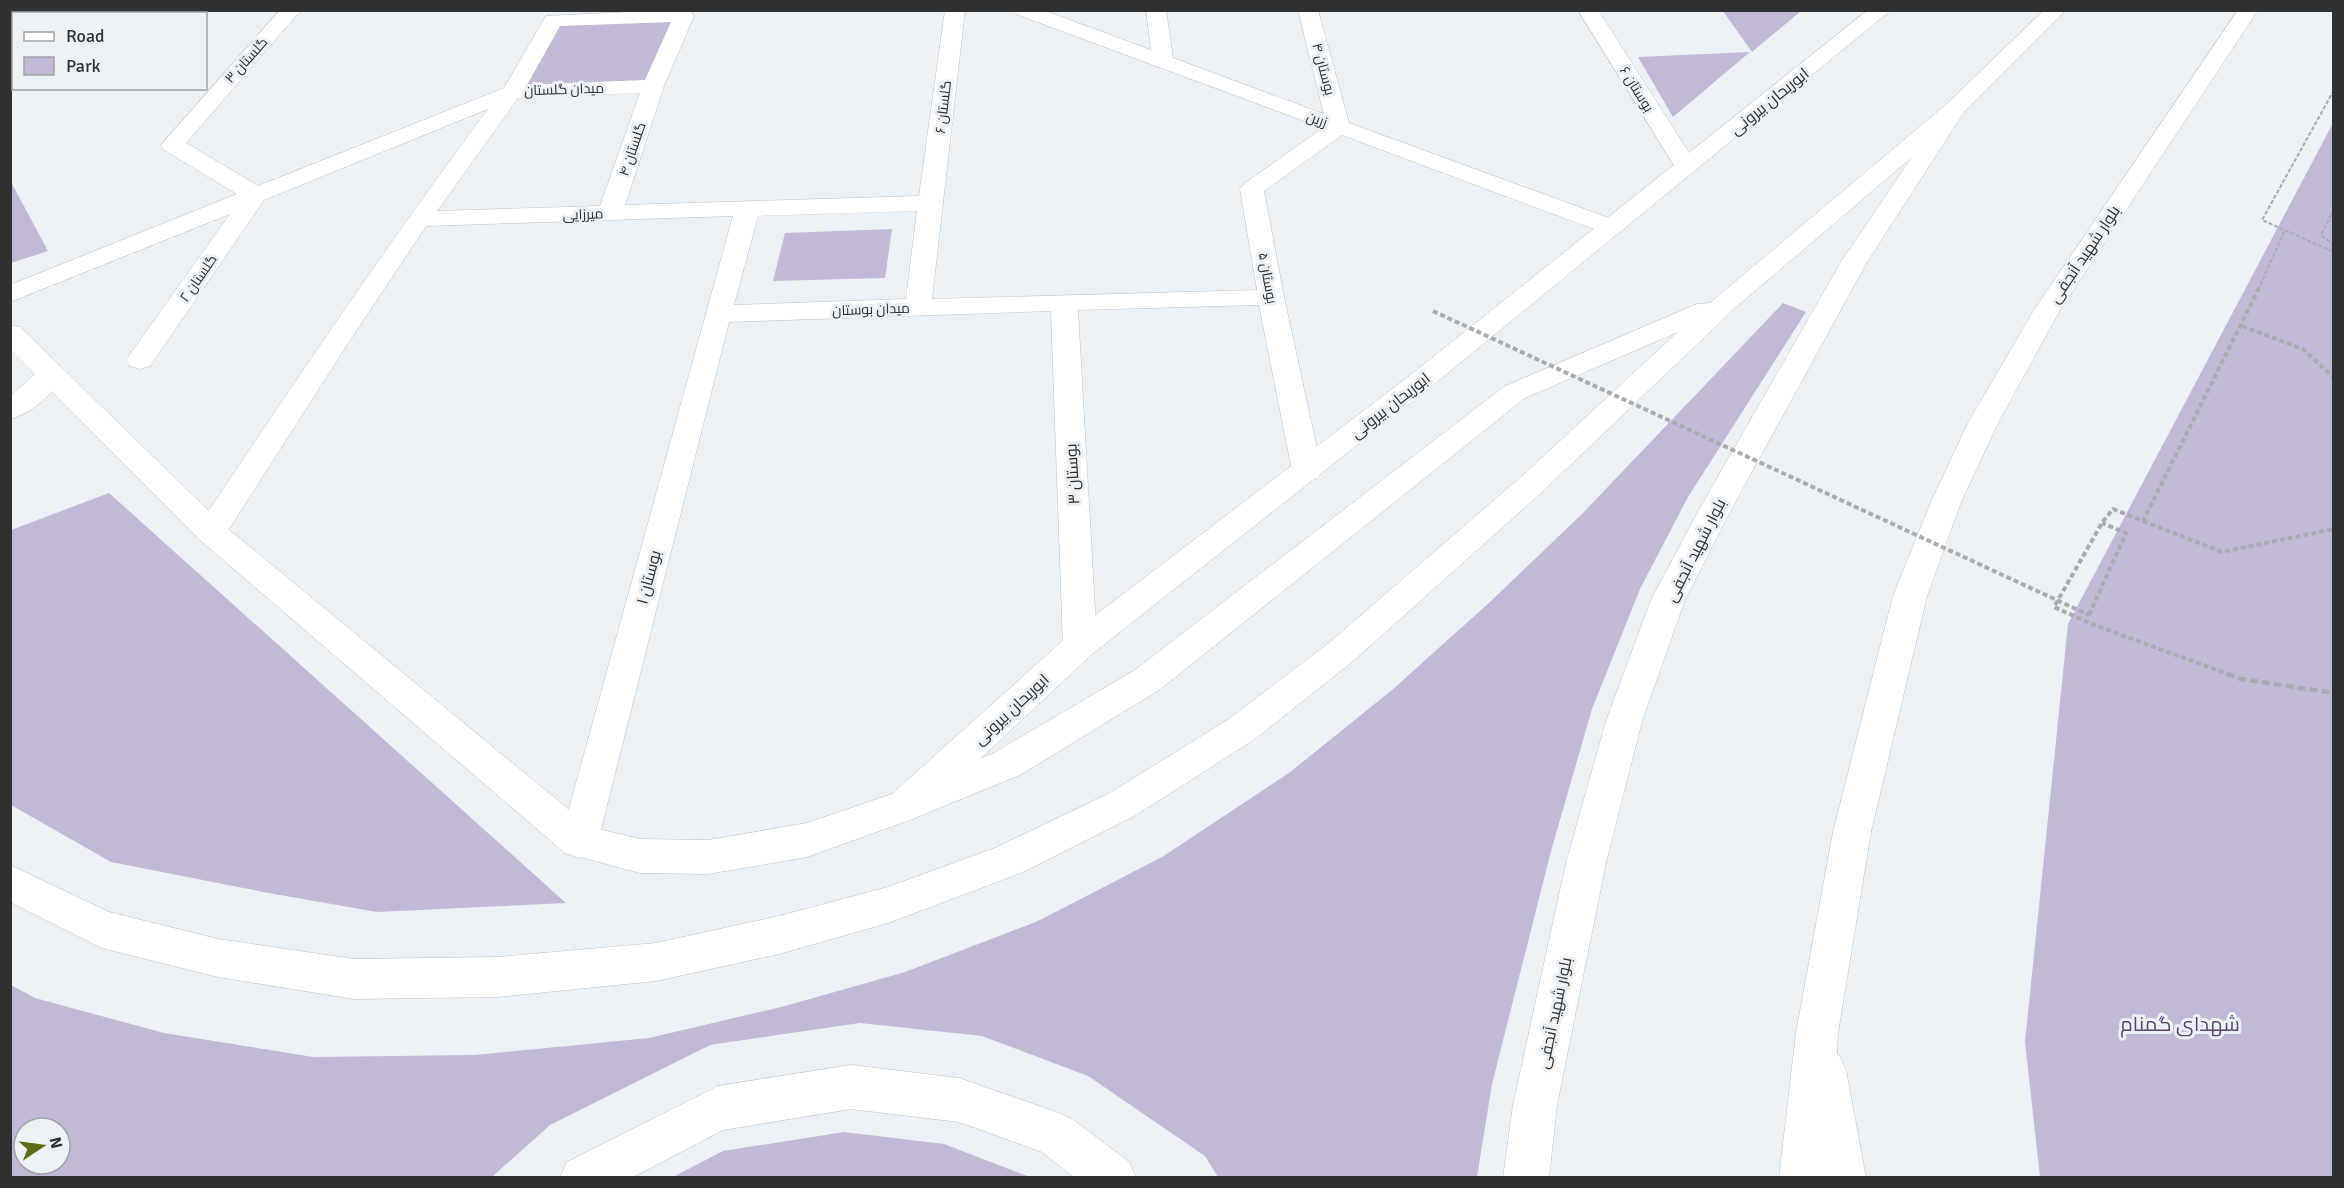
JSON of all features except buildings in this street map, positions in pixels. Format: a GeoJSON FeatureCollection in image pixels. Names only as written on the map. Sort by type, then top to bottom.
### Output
{"type":"FeatureCollection","features":[{"type":"Feature","properties":{"kind":"street","name":"گلستان ۳"},"geometry":{"type":"LineString","coordinates":[[256,195],[171,145],[291,10]]}},
{"type":"Feature","properties":{"kind":"street","name":"گلستان ۶"},"geometry":{"type":"LineString","coordinates":[[930,203],[955,10]]}},
{"type":"Feature","properties":{"kind":"street","name":"زرین"},"geometry":{"type":"LineString","coordinates":[[1023,10],[1611,227]]}},
{"type":"Feature","properties":{"kind":"street"},"geometry":{"type":"LineString","coordinates":[[1156,10],[1163,62]]}},
{"type":"Feature","properties":{"kind":"street","name":"بوستان ۴"},"geometry":{"type":"LineString","coordinates":[[1308,10],[1339,127]]}},
{"type":"Feature","properties":{"kind":"street","name":"بوستان ۶"},"geometry":{"type":"LineString","coordinates":[[1588,10],[1686,167]]}},
{"type":"Feature","properties":{"kind":"street","name":"ابوریحان بیرونی"},"geometry":{"type":"LineString","coordinates":[[905,806],[1080,645],[1307,471],[1881,10]]}},
{"type":"Feature","properties":{"kind":"street","name":"بلوار شهید آنجفی"},"geometry":{"type":"LineString","coordinates":[[1526,1178],[1535,1105],[1586,863],[1624,721],[1668,600],[1716,508],[1854,262],[1956,108],[2056,10]]}},
{"type":"Feature","properties":{"kind":"street","name":"بلوار شهید آنجفی"},"geometry":{"type":"LineString","coordinates":[[1802,1178],[1817,1033],[1851,832],[1910,596],[1946,502],[1983,423],[2047,309],[2248,10]]}},
{"type":"Feature","properties":{"kind":"street","name":"میدان گلستان"},"geometry":{"type":"LineString","coordinates":[[555,15],[684,16],[653,86],[512,92],[555,15]]}},
{"type":"Feature","properties":{"kind":"street","name":"گلستان ۴"},"geometry":{"type":"LineString","coordinates":[[610,213],[653,86]]}},
{"type":"Feature","properties":{"kind":"street"},"geometry":{"type":"LineString","coordinates":[[10,294],[512,92]]}},
{"type":"Feature","properties":{"kind":"street"},"geometry":{"type":"LineString","coordinates":[[211,532],[338,337],[419,219],[512,92]]}},
{"type":"Feature","properties":{"kind":"street"},"geometry":{"type":"LineString","coordinates":[[10,882],[102,929],[218,958],[354,979],[498,977],[656,962],[779,935],[888,905],[1009,860],[1123,804],[1242,729],[1341,652],[1532,484],[1727,301],[1956,108]]}},
{"type":"Feature","properties":{"kind":"street","name":"بوستان ۵"},"geometry":{"type":"LineString","coordinates":[[1307,471],[1271,297],[1252,189],[1339,127]]}},
{"type":"Feature","properties":{"kind":"street","name":"گلستان ۲"},"geometry":{"type":"LineString","coordinates":[[140,360],[256,195]]}},
{"type":"Feature","properties":{"kind":"street"},"geometry":{"type":"LineString","coordinates":[[718,314],[748,208],[930,203]]}},
{"type":"Feature","properties":{"kind":"street","name":"میدان بوستان"},"geometry":{"type":"LineString","coordinates":[[718,314],[918,308],[930,203]]}},
{"type":"Feature","properties":{"kind":"street","name":"میرزایی"},"geometry":{"type":"LineString","coordinates":[[419,219],[748,208]]}},
{"type":"Feature","properties":{"kind":"street"},"geometry":{"type":"LineString","coordinates":[[918,308],[1271,297]]}},
{"type":"Feature","properties":{"kind":"street"},"geometry":{"type":"LineString","coordinates":[[10,333],[211,532],[579,841],[640,856],[708,857],[807,840],[905,806],[1007,764],[1147,680],[1515,392],[1727,301]]}},
{"type":"Feature","properties":{"kind":"street","name":"بوستان ۳"},"geometry":{"type":"LineString","coordinates":[[1064,303],[1080,645]]}},
{"type":"Feature","properties":{"kind":"street","name":"بوستان ۱"},"geometry":{"type":"LineString","coordinates":[[579,841],[718,314]]}},
{"type":"Feature","properties":{"kind":"street"},"geometry":{"type":"LineString","coordinates":[[10,410],[37,390],[51,374]]}},
{"type":"Feature","properties":{"kind":"street"},"geometry":{"type":"LineString","coordinates":[[1817,1033],[1843,1178]]}},
{"type":"Feature","properties":{"kind":"street"},"geometry":{"type":"LineString","coordinates":[[583,1178],[718,1108],[851,1088],[959,1100],[1056,1135],[1113,1178]]}},
{"type":"Feature","properties":{"kind":"path"},"geometry":{"type":"LineString","coordinates":[[2334,90],[2262,220],[2334,252]]}},
{"type":"Feature","properties":{"kind":"path"},"geometry":{"type":"LineString","coordinates":[[2334,210],[2321,235],[2334,245]]}},
{"type":"Feature","properties":{"kind":"path"},"geometry":{"type":"LineString","coordinates":[[2143,521],[2242,326],[2285,230]]}},
{"type":"Feature","properties":{"kind":"path"},"geometry":{"type":"LineString","coordinates":[[1433,311],[2088,615],[2126,533],[2102,523]]}},
{"type":"Feature","properties":{"kind":"path"},"geometry":{"type":"LineString","coordinates":[[2242,326],[2303,349],[2334,378]]}},
{"type":"Feature","properties":{"kind":"path"},"geometry":{"type":"LineString","coordinates":[[2334,529],[2222,552],[2113,509],[2102,523],[2054,607],[2094,625],[2241,679],[2334,693]]}},
{"type":"Feature","properties":{"kind":"green space"},"geometry":{"type":"Polygon","coordinates":[[[1723,11],[1801,11],[1752,52],[1723,11]]]}},
{"type":"Feature","properties":{"kind":"green space"},"geometry":{"type":"Polygon","coordinates":[[[684,16],[653,86],[512,92],[553,20],[684,16]]]}},
{"type":"Feature","properties":{"kind":"green space"},"geometry":{"type":"Polygon","coordinates":[[[1750,52],[1673,117],[1638,57],[1750,52]]]}},
{"type":"Feature","properties":{"kind":"green space","name":"شهدای گمنام"},"geometry":{"type":"Polygon","coordinates":[[[2333,123],[2333,1177],[2040,1177],[2025,1042],[2068,624],[2333,123]]]}},
{"type":"Feature","properties":{"kind":"green space"},"geometry":{"type":"Polygon","coordinates":[[[11,182],[48,251],[10,263],[11,182]]]}},
{"type":"Feature","properties":{"kind":"green space"},"geometry":{"type":"Polygon","coordinates":[[[892,229],[885,278],[773,281],[785,233],[892,229]]]}},
{"type":"Feature","properties":{"kind":"green space"},"geometry":{"type":"Polygon","coordinates":[[[1783,303],[1806,312],[1688,497],[1640,589],[1592,709],[1551,851],[1492,1084],[1477,1177],[1218,1177],[1205,1156],[1088,1076],[982,1036],[860,1023],[710,1045],[550,1125],[492,1177],[11,1177],[11,985],[35,998],[164,1033],[313,1057],[475,1055],[649,1038],[785,1006],[905,972],[1038,921],[1162,857],[1289,773],[1392,690],[1491,601],[1583,513],[1783,303]]]}},
{"type":"Feature","properties":{"kind":"green space"},"geometry":{"type":"Polygon","coordinates":[[[109,493],[566,903],[377,912],[263,892],[111,862],[11,805],[11,530],[109,493]]]}},
{"type":"Feature","properties":{"kind":"green space"},"geometry":{"type":"Polygon","coordinates":[[[844,1132],[944,1144],[1030,1177],[673,1177],[723,1151],[844,1132]]]}}]}
